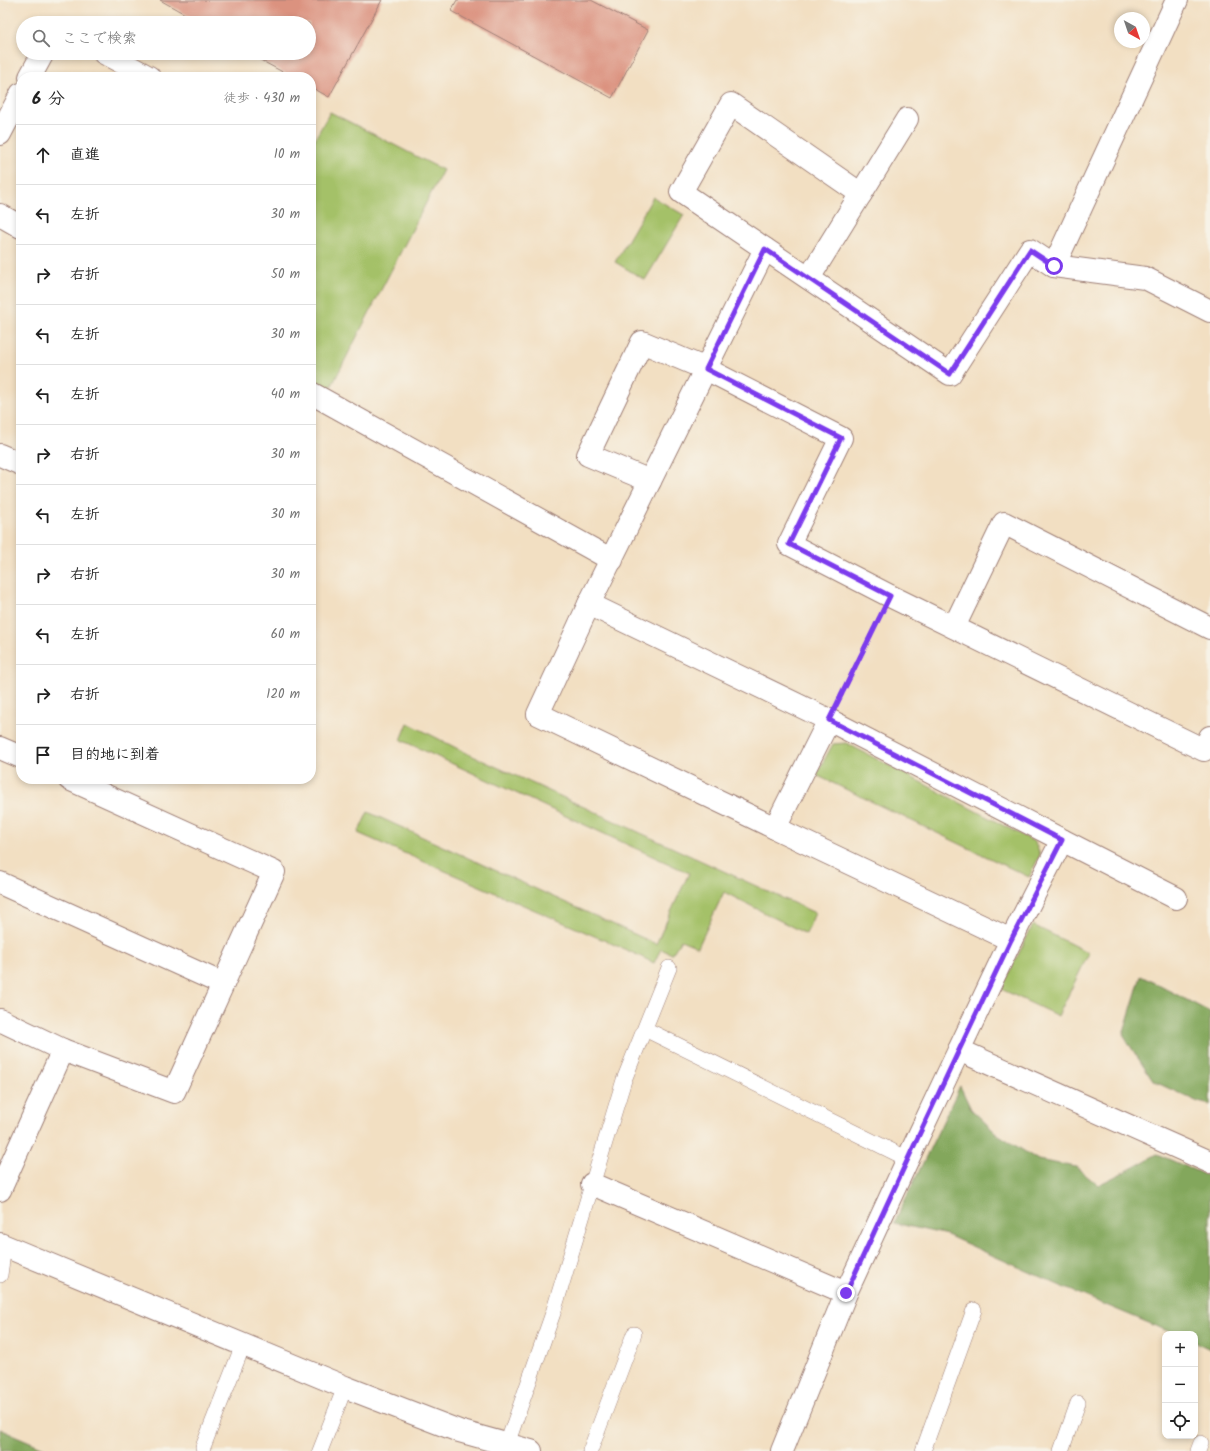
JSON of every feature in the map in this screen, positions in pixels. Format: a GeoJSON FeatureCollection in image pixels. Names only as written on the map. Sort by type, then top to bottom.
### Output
{"type":"FeatureCollection","features":[{"type":"Feature","properties":{"kind":"street"},"geometry":{"type":"LineString","coordinates":[[1054,266],[1177,0]]}},
{"type":"Feature","properties":{"kind":"street"},"geometry":{"type":"LineString","coordinates":[[33,72],[39,60]]}},
{"type":"Feature","properties":{"kind":"street"},"geometry":{"type":"LineString","coordinates":[[117,60],[140,72]]}},
{"type":"Feature","properties":{"kind":"street"},"geometry":{"type":"LineString","coordinates":[[0,134],[16,104]]}},
{"type":"Feature","properties":{"kind":"street"},"geometry":{"type":"LineString","coordinates":[[861,194],[731,104],[680,192],[950,374],[1030,250],[1054,266],[1146,278],[1210,311]]}},
{"type":"Feature","properties":{"kind":"street"},"geometry":{"type":"LineString","coordinates":[[809,278],[908,119]]}},
{"type":"Feature","properties":{"kind":"street"},"geometry":{"type":"LineString","coordinates":[[765,249],[589,604],[538,714],[1011,940]]}},
{"type":"Feature","properties":{"kind":"street"},"geometry":{"type":"LineString","coordinates":[[650,481],[588,455],[642,342],[706,369],[841,438],[789,544],[890,596],[954,626],[1204,750],[1210,737]]}},
{"type":"Feature","properties":{"kind":"street"},"geometry":{"type":"LineString","coordinates":[[316,396],[612,560]]}},
{"type":"Feature","properties":{"kind":"street"},"geometry":{"type":"LineString","coordinates":[[0,455],[16,462]]}},
{"type":"Feature","properties":{"kind":"street"},"geometry":{"type":"LineString","coordinates":[[954,626],[1004,523],[1210,628]]}},
{"type":"Feature","properties":{"kind":"street"},"geometry":{"type":"LineString","coordinates":[[589,604],[829,720],[1176,898]]}},
{"type":"Feature","properties":{"kind":"street"},"geometry":{"type":"LineString","coordinates":[[774,828],[829,720]]}},
{"type":"Feature","properties":{"kind":"street"},"geometry":{"type":"LineString","coordinates":[[0,748],[16,755]]}},
{"type":"Feature","properties":{"kind":"street"},"geometry":{"type":"LineString","coordinates":[[0,1020],[63,1050],[174,1092],[274,872],[80,784]]}},
{"type":"Feature","properties":{"kind":"street"},"geometry":{"type":"LineString","coordinates":[[782,1451],[846,1293],[1011,940],[1062,840]]}},
{"type":"Feature","properties":{"kind":"street"},"geometry":{"type":"LineString","coordinates":[[0,883],[223,984]]}},
{"type":"Feature","properties":{"kind":"street"},"geometry":{"type":"LineString","coordinates":[[0,1190],[63,1050]]}},
{"type":"Feature","properties":{"kind":"street"},"geometry":{"type":"LineString","coordinates":[[959,1050],[1210,1162]]}},
{"type":"Feature","properties":{"kind":"street"},"geometry":{"type":"LineString","coordinates":[[592,1184],[846,1293]]}},
{"type":"Feature","properties":{"kind":"street"},"geometry":{"type":"LineString","coordinates":[[2,1245],[345,1387],[459,1432],[500,1446],[531,1451]]}},
{"type":"Feature","properties":{"kind":"lane"},"geometry":{"type":"LineString","coordinates":[[500,1446],[553,1313],[624,1080],[670,968]]}},
{"type":"Feature","properties":{"kind":"lane"},"geometry":{"type":"LineString","coordinates":[[645,1029],[908,1159]]}},
{"type":"Feature","properties":{"kind":"lane"},"geometry":{"type":"LineString","coordinates":[[0,1275],[2,1245]]}},
{"type":"Feature","properties":{"kind":"lane"},"geometry":{"type":"LineString","coordinates":[[924,1451],[974,1310]]}},
{"type":"Feature","properties":{"kind":"lane"},"geometry":{"type":"LineString","coordinates":[[590,1451],[634,1334]]}},
{"type":"Feature","properties":{"kind":"lane"},"geometry":{"type":"LineString","coordinates":[[203,1447],[243,1345]]}},
{"type":"Feature","properties":{"kind":"lane"},"geometry":{"type":"LineString","coordinates":[[320,1451],[345,1387]]}},
{"type":"Feature","properties":{"kind":"lane"},"geometry":{"type":"LineString","coordinates":[[1061,1451],[1078,1402]]}},
{"type":"Feature","properties":{"kind":"path"},"geometry":{"type":"LineString","coordinates":[[829,720],[890,596]]}},
{"type":"Feature","properties":{"kind":"green space"},"geometry":{"type":"Polygon","coordinates":[[[330,112],[443,170],[329,391],[316,383],[316,137],[330,112]]]}},
{"type":"Feature","properties":{"kind":"green space"},"geometry":{"type":"Polygon","coordinates":[[[653,197],[684,215],[645,280],[615,262],[653,197]]]}},
{"type":"Feature","properties":{"kind":"green space"},"geometry":{"type":"Polygon","coordinates":[[[408,723],[464,752],[815,913],[806,934],[724,892],[698,947],[681,940],[672,954],[661,949],[654,963],[358,833],[368,812],[656,944],[689,873],[401,740],[408,723]]]}},
{"type":"Feature","properties":{"kind":"green space"},"geometry":{"type":"Polygon","coordinates":[[[846,743],[1035,842],[1040,855],[1029,877],[816,775],[833,744],[846,743]]]}},
{"type":"Feature","properties":{"kind":"green space"},"geometry":{"type":"Polygon","coordinates":[[[1033,925],[1089,953],[1058,1016],[1001,989],[1033,925]]]}},
{"type":"Feature","properties":{"kind":"green space"},"geometry":{"type":"Polygon","coordinates":[[[1141,976],[1210,1012],[1210,1105],[1198,1102],[1153,1081],[1123,1035],[1141,976]]]}},
{"type":"Feature","properties":{"kind":"green space"},"geometry":{"type":"Polygon","coordinates":[[[960,1086],[971,1109],[996,1133],[1038,1160],[1076,1167],[1098,1185],[1157,1154],[1210,1177],[1210,1349],[1198,1343],[1198,1331],[1168,1331],[1063,1287],[947,1235],[894,1223],[960,1086]]]}},
{"type":"Feature","properties":{"kind":"green space"},"geometry":{"type":"Polygon","coordinates":[[[0,1429],[51,1451],[0,1451],[0,1429]]]}},
{"type":"Feature","properties":{"kind":"building"},"geometry":{"type":"Polygon","coordinates":[[[160,0],[382,0],[329,97],[316,90],[316,72],[283,72],[260,60],[316,60],[316,16],[189,16],[160,0]]]}},
{"type":"Feature","properties":{"kind":"building"},"geometry":{"type":"Polygon","coordinates":[[[457,0],[591,0],[648,30],[612,98],[451,11],[457,0]]]}},
{"type":"Feature","properties":{"kind":"route"},"geometry":{"type":"LineString","coordinates":[[846,1293],[964,1038],[1011,940],[1062,840],[829,720],[890,596],[789,544],[841,438],[706,369],[765,249],[950,374],[1030,250],[1054,266]]}}]}
